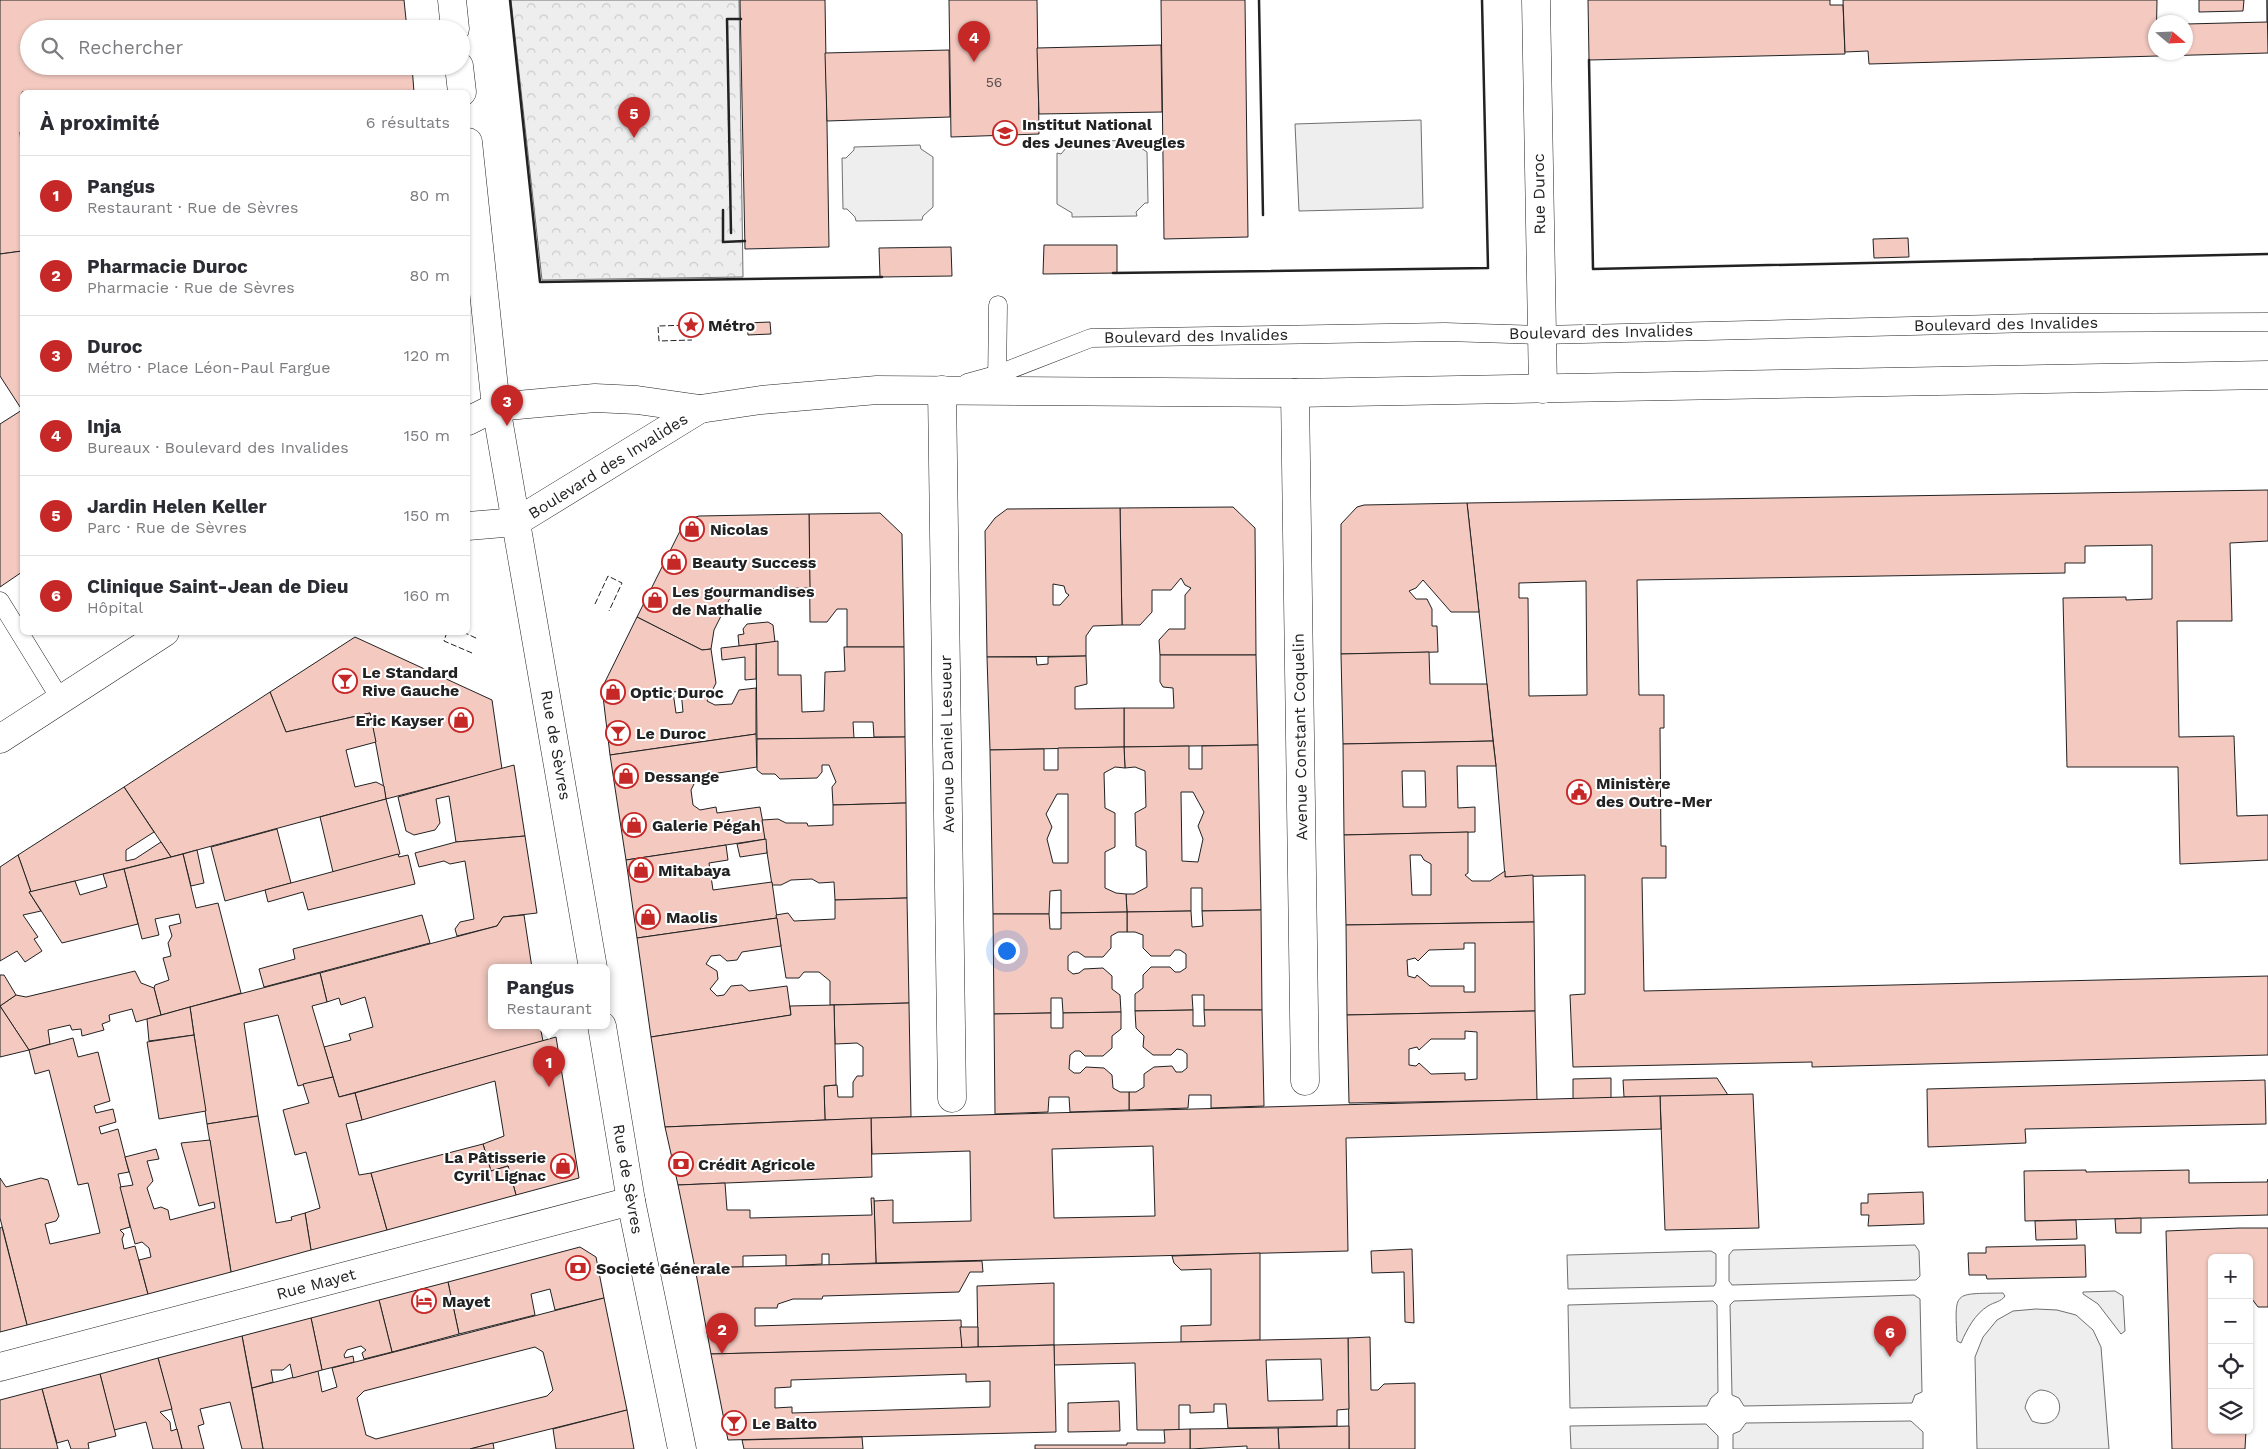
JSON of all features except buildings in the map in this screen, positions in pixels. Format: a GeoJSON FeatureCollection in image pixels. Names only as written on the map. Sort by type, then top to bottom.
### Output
{"type":"FeatureCollection","features":[{"type":"Feature","properties":{"kind":"main road"},"geometry":{"type":"LineString","coordinates":[[452,0],[454,20]]}},
{"type":"Feature","properties":{"kind":"main road","name":"Rue Duroc"},"geometry":{"type":"LineString","coordinates":[[1536,0],[1543,389]]}},
{"type":"Feature","properties":{"kind":"main road"},"geometry":{"type":"LineString","coordinates":[[460,75],[462,90]]}},
{"type":"Feature","properties":{"kind":"main road"},"geometry":{"type":"LineString","coordinates":[[470,161],[496,407],[470,420]]}},
{"type":"Feature","properties":{"kind":"main road","name":"Boulevard des Invalides"},"geometry":{"type":"LineString","coordinates":[[496,407],[594,398],[637,400],[700,409],[847,392],[942,390],[997,383],[1295,393],[2268,375]]}},
{"type":"Feature","properties":{"kind":"main road","name":"Avenue Daniel Lesueur"},"geometry":{"type":"LineString","coordinates":[[942,390],[952,1098]]}},
{"type":"Feature","properties":{"kind":"main road","name":"Avenue Constant Coquelin"},"geometry":{"type":"LineString","coordinates":[[1295,393],[1305,1081]]}},
{"type":"Feature","properties":{"kind":"main road","name":"Rue de Sèvres"},"geometry":{"type":"LineString","coordinates":[[496,407],[592,964]]}},
{"type":"Feature","properties":{"kind":"main road","name":"Boulevard des Invalides"},"geometry":{"type":"LineString","coordinates":[[516,522],[700,409]]}},
{"type":"Feature","properties":{"kind":"main road"},"geometry":{"type":"LineString","coordinates":[[470,526],[516,522]]}},
{"type":"Feature","properties":{"kind":"main road"},"geometry":{"type":"LineString","coordinates":[[0,739],[160,635]]}},
{"type":"Feature","properties":{"kind":"main road","name":"Rue de Sèvres"},"geometry":{"type":"LineString","coordinates":[[602,1029],[631,1201],[682,1449]]}},
{"type":"Feature","properties":{"kind":"main road","name":"Rue Mayet"},"geometry":{"type":"LineString","coordinates":[[0,1367],[631,1201]]}},
{"type":"Feature","properties":{"kind":"lane"},"geometry":{"type":"LineString","coordinates":[[997,383],[998,305]]}},
{"type":"Feature","properties":{"kind":"lane","name":"Boulevard des Invalides"},"geometry":{"type":"LineString","coordinates":[[997,383],[1091,338],[1445,332],[1541,335],[2034,323],[2268,322]]}},
{"type":"Feature","properties":{"kind":"lane"},"geometry":{"type":"LineString","coordinates":[[0,601],[20,633]]}},
{"type":"Feature","properties":{"kind":"lane"},"geometry":{"type":"LineString","coordinates":[[21,635],[61,700]]}},
{"type":"Feature","properties":{"kind":"green space"},"geometry":{"type":"Polygon","coordinates":[[[511,0],[739,0],[743,277],[542,280],[511,0]]]}},
{"type":"Feature","properties":{"kind":"green space"},"geometry":{"type":"Polygon","coordinates":[[[1421,120],[1423,208],[1299,211],[1295,124],[1421,120]]]}},
{"type":"Feature","properties":{"kind":"green space"},"geometry":{"type":"Polygon","coordinates":[[[1135,140],[1135,144],[1147,152],[1148,203],[1145,203],[1136,212],[1137,216],[1072,217],[1072,213],[1057,204],[1057,153],[1061,154],[1071,142],[1135,140]]]}},
{"type":"Feature","properties":{"kind":"green space"},"geometry":{"type":"Polygon","coordinates":[[[920,145],[921,149],[933,157],[933,207],[923,216],[922,220],[856,221],[855,217],[847,209],[843,209],[842,158],[846,158],[854,150],[854,147],[920,145]]]}},
{"type":"Feature","properties":{"kind":"green space"},"geometry":{"type":"Polygon","coordinates":[[[1915,1245],[1919,1251],[1920,1276],[1916,1280],[1732,1285],[1729,1281],[1729,1255],[1733,1250],[1915,1245]]]}},
{"type":"Feature","properties":{"kind":"green space"},"geometry":{"type":"Polygon","coordinates":[[[1711,1251],[1716,1254],[1716,1282],[1714,1286],[1568,1289],[1567,1255],[1711,1251]]]}},
{"type":"Feature","properties":{"kind":"green space"},"geometry":{"type":"Polygon","coordinates":[[[2115,1291],[2123,1296],[2125,1331],[2121,1334],[2098,1304],[2083,1294],[2083,1292],[2115,1291]]]}},
{"type":"Feature","properties":{"kind":"green space"},"geometry":{"type":"Polygon","coordinates":[[[2003,1293],[2005,1296],[2003,1298],[1983,1309],[1975,1318],[1961,1343],[1957,1341],[1956,1312],[1960,1298],[1974,1294],[2003,1293]]]}},
{"type":"Feature","properties":{"kind":"green space"},"geometry":{"type":"Polygon","coordinates":[[[1914,1295],[1920,1299],[1922,1392],[1915,1395],[1912,1403],[1744,1406],[1739,1398],[1732,1395],[1730,1305],[1734,1301],[1914,1295]]]}},
{"type":"Feature","properties":{"kind":"green space"},"geometry":{"type":"Polygon","coordinates":[[[1713,1301],[1717,1305],[1718,1392],[1711,1398],[1707,1406],[1570,1408],[1568,1305],[1713,1301]]]}},
{"type":"Feature","properties":{"kind":"green space"},"geometry":{"type":"Polygon","coordinates":[[[2057,1310],[2076,1315],[2093,1330],[2101,1347],[2109,1449],[1977,1449],[1975,1357],[1983,1337],[1997,1320],[2013,1311],[2057,1310]],[[2040,1390],[2032,1394],[2028,1399],[2025,1408],[2032,1421],[2051,1422],[2056,1417],[2059,1411],[2059,1404],[2056,1397],[2050,1392],[2040,1390]]]}},
{"type":"Feature","properties":{"kind":"green space"},"geometry":{"type":"Polygon","coordinates":[[[1911,1421],[1923,1432],[1923,1449],[1733,1449],[1733,1434],[1740,1431],[1746,1423],[1911,1421]]]}},
{"type":"Feature","properties":{"kind":"green space"},"geometry":{"type":"Polygon","coordinates":[[[1706,1424],[1718,1436],[1718,1449],[1571,1449],[1570,1426],[1706,1424]]]}},
{"type":"Feature","properties":{"kind":"fence"},"geometry":{"type":"LineString","coordinates":[[691,325],[658,326],[659,341],[692,340]]}},
{"type":"Feature","properties":{"kind":"fence"},"geometry":{"type":"LineString","coordinates":[[595,604],[608,576],[622,583],[609,611]]}},
{"type":"Feature","properties":{"kind":"fence"},"geometry":{"type":"LineString","coordinates":[[446,635],[444,641],[472,653]]}},
{"type":"Feature","properties":{"kind":"fence"},"geometry":{"type":"LineString","coordinates":[[469,635],[478,639]]}},
{"type":"Feature","properties":{"kind":"wall"},"geometry":{"type":"LineString","coordinates":[[510,0],[540,282],[882,277]]}},
{"type":"Feature","properties":{"kind":"wall"},"geometry":{"type":"LineString","coordinates":[[1259,0],[1263,215]]}},
{"type":"Feature","properties":{"kind":"wall"},"geometry":{"type":"LineString","coordinates":[[1113,273],[1488,268],[1482,0]]}},
{"type":"Feature","properties":{"kind":"wall"},"geometry":{"type":"LineString","coordinates":[[731,233],[727,19],[741,19]]}},
{"type":"Feature","properties":{"kind":"wall"},"geometry":{"type":"LineString","coordinates":[[1589,60],[1593,269],[2268,254]]}},
{"type":"Feature","properties":{"kind":"wall"},"geometry":{"type":"LineString","coordinates":[[723,210],[723,242],[745,241]]}},
{"type":"Feature","properties":{"kind":"place","name":"Inja"},"geometry":{"type":"Point","coordinates":[974,62]}},
{"type":"Feature","properties":{"kind":"place","name":"Institut National des Jeunes Aveugles"},"geometry":{"type":"Point","coordinates":[1005,133]}},
{"type":"Feature","properties":{"kind":"place","name":"Jardin Helen Keller"},"geometry":{"type":"Point","coordinates":[634,138]}},
{"type":"Feature","properties":{"kind":"place","name":"Métro"},"geometry":{"type":"Point","coordinates":[691,325]}},
{"type":"Feature","properties":{"kind":"place","name":"Duroc"},"geometry":{"type":"Point","coordinates":[507,426]}},
{"type":"Feature","properties":{"kind":"place","name":"Nicolas"},"geometry":{"type":"Point","coordinates":[692,529]}},
{"type":"Feature","properties":{"kind":"place","name":"Beauty Success"},"geometry":{"type":"Point","coordinates":[674,562]}},
{"type":"Feature","properties":{"kind":"place","name":"Les gourmandises de Nathalie"},"geometry":{"type":"Point","coordinates":[655,600]}},
{"type":"Feature","properties":{"kind":"place","name":"Le Standard Rive Gauche"},"geometry":{"type":"Point","coordinates":[345,681]}},
{"type":"Feature","properties":{"kind":"place","name":"Optic Duroc"},"geometry":{"type":"Point","coordinates":[613,692]}},
{"type":"Feature","properties":{"kind":"place","name":"Eric Kayser"},"geometry":{"type":"Point","coordinates":[461,720]}},
{"type":"Feature","properties":{"kind":"place","name":"Le Duroc"},"geometry":{"type":"Point","coordinates":[618,733]}},
{"type":"Feature","properties":{"kind":"place","name":"Dessange"},"geometry":{"type":"Point","coordinates":[626,776]}},
{"type":"Feature","properties":{"kind":"place","name":"Ministère des Outre-Mer"},"geometry":{"type":"Point","coordinates":[1579,792]}},
{"type":"Feature","properties":{"kind":"place","name":"Galerie Pégah"},"geometry":{"type":"Point","coordinates":[634,825]}},
{"type":"Feature","properties":{"kind":"place","name":"Mitabaya"},"geometry":{"type":"Point","coordinates":[641,870]}},
{"type":"Feature","properties":{"kind":"place","name":"Maolis"},"geometry":{"type":"Point","coordinates":[648,917]}},
{"type":"Feature","properties":{"kind":"place","name":"Pangus"},"geometry":{"type":"Point","coordinates":[549,1087]}},
{"type":"Feature","properties":{"kind":"place","name":"Crédit Agricole"},"geometry":{"type":"Point","coordinates":[681,1164]}},
{"type":"Feature","properties":{"kind":"place","name":"La Pâtisserie Cyril Lignac"},"geometry":{"type":"Point","coordinates":[563,1166]}},
{"type":"Feature","properties":{"kind":"place","name":"Societé Génerale"},"geometry":{"type":"Point","coordinates":[578,1268]}},
{"type":"Feature","properties":{"kind":"place","name":"Mayet"},"geometry":{"type":"Point","coordinates":[424,1301]}},
{"type":"Feature","properties":{"kind":"place","name":"Pharmacie Duroc"},"geometry":{"type":"Point","coordinates":[722,1354]}},
{"type":"Feature","properties":{"kind":"place","name":"Clinique Saint-Jean de Dieu"},"geometry":{"type":"Point","coordinates":[1890,1357]}},
{"type":"Feature","properties":{"kind":"place","name":"Le Balto"},"geometry":{"type":"Point","coordinates":[734,1423]}}]}
